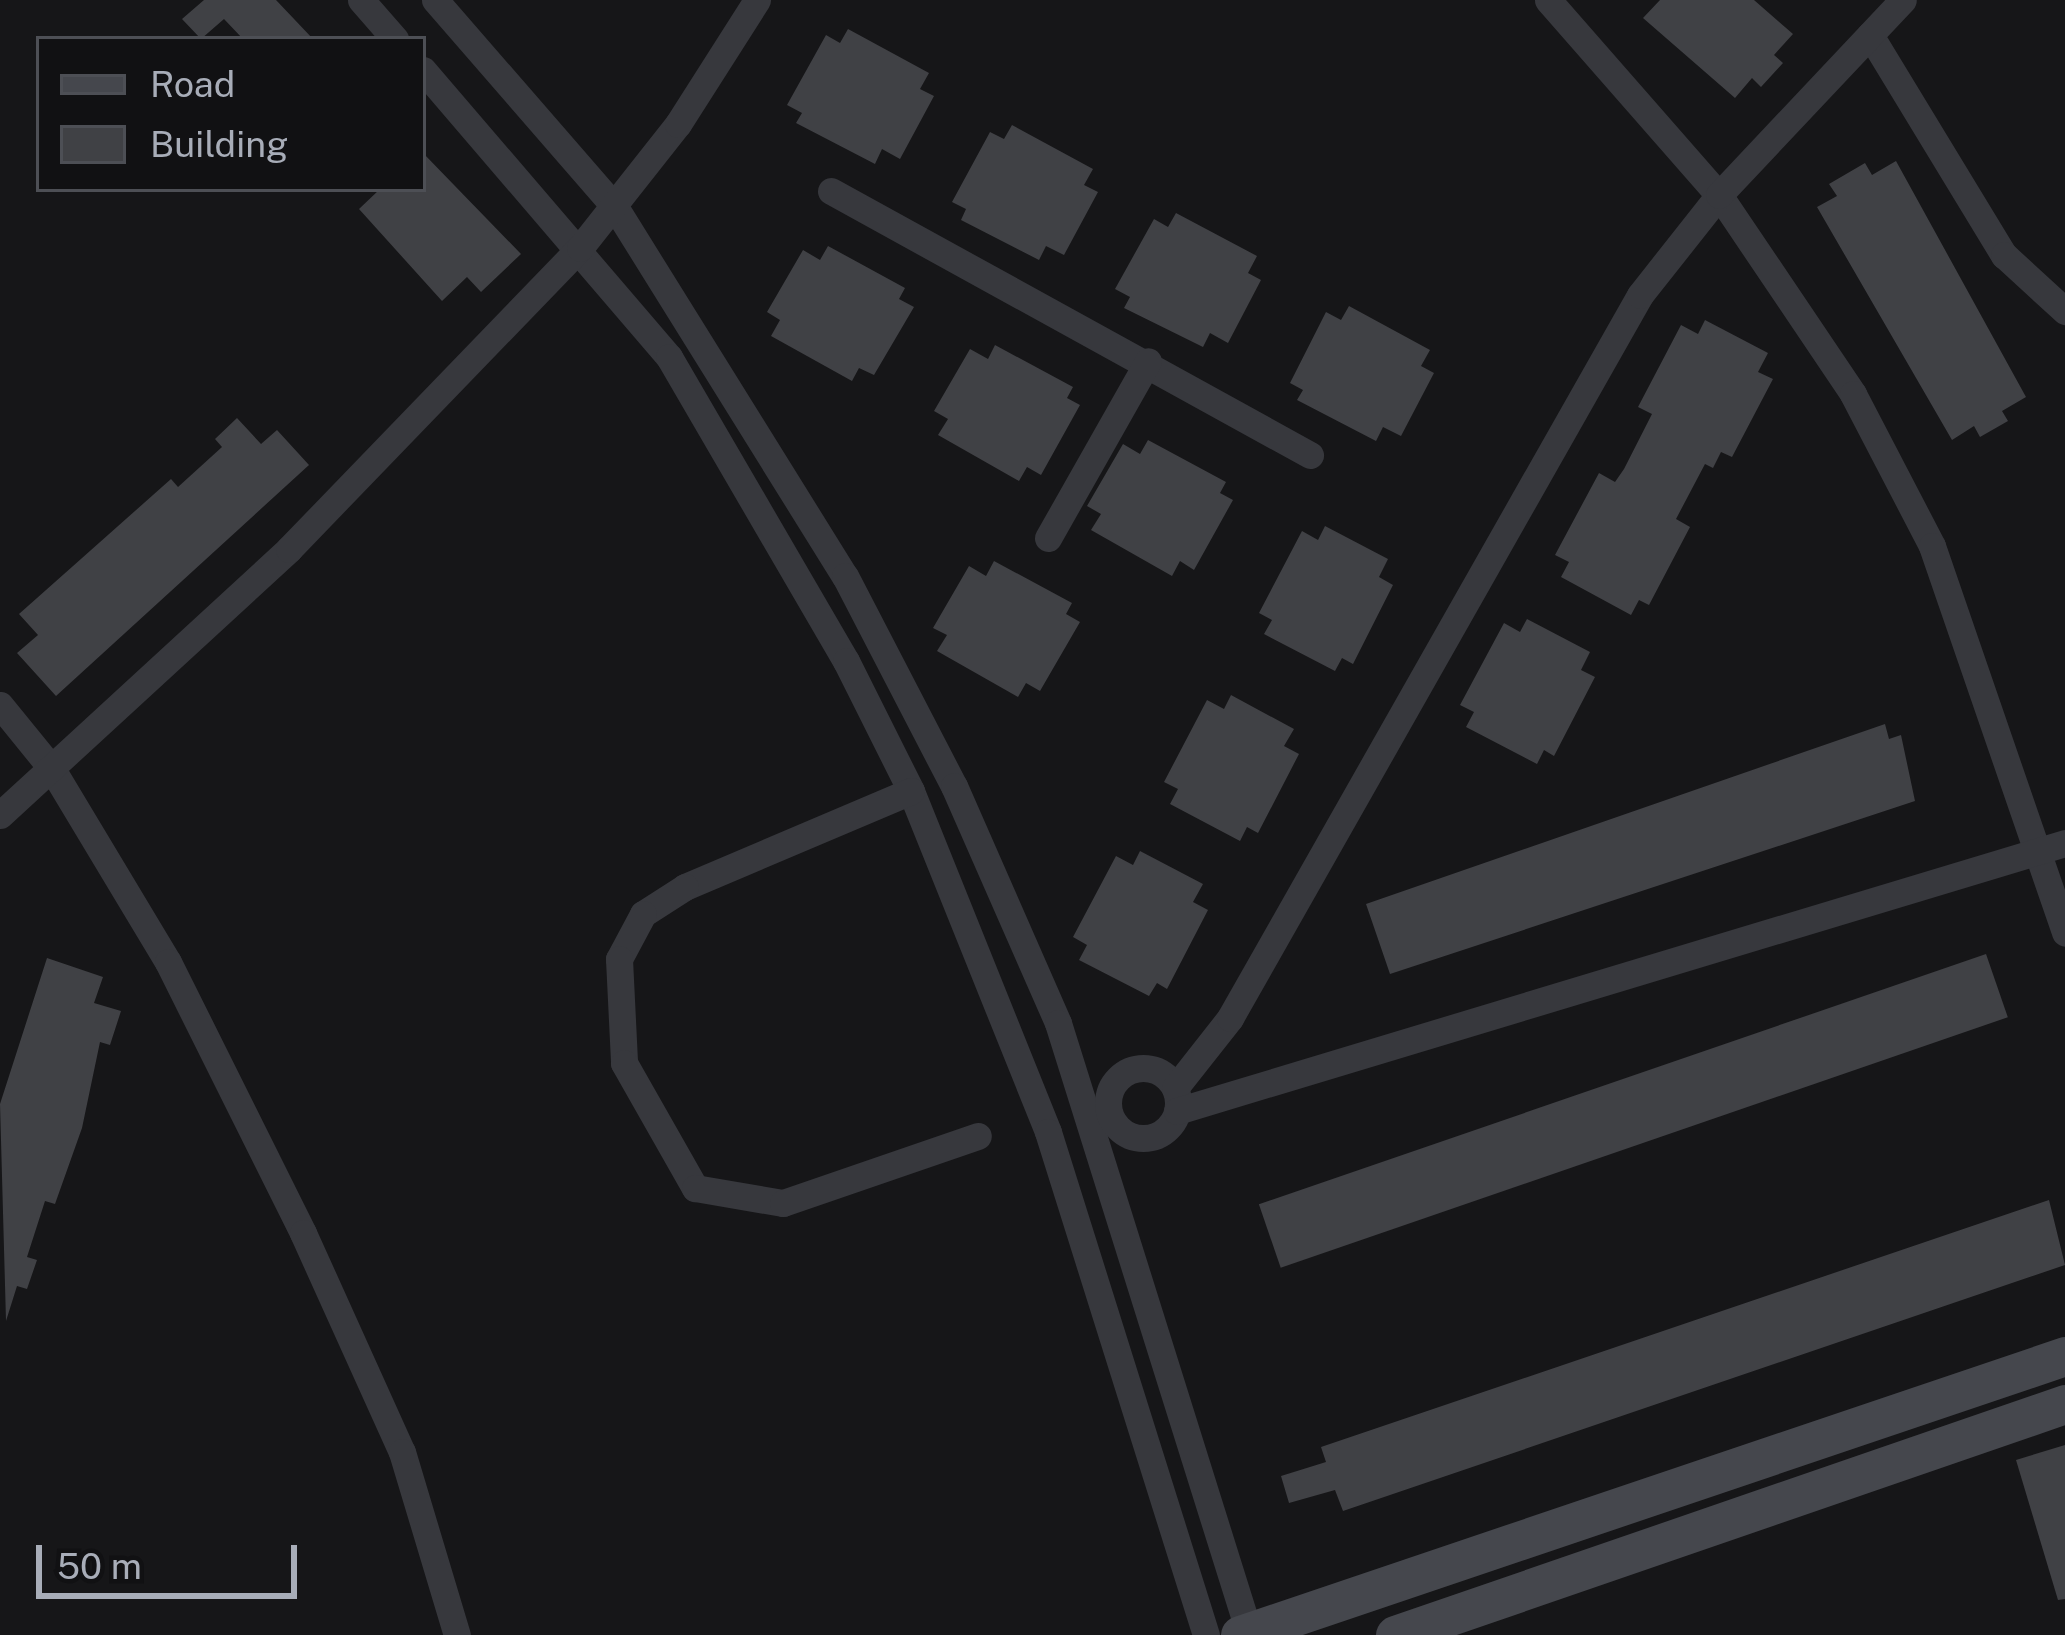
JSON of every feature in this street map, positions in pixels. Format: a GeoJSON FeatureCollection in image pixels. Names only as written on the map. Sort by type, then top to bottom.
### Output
{"type":"FeatureCollection","features":[{"type":"Feature","properties":{"kind":"main road"},"geometry":{"type":"LineString","coordinates":[[1246,1634],[2065,1356]]}},
{"type":"Feature","properties":{"kind":"main road"},"geometry":{"type":"LineString","coordinates":[[1395,1635],[2065,1404]]}},
{"type":"Feature","properties":{"kind":"street"},"geometry":{"type":"LineString","coordinates":[[361,0],[392,36]]}},
{"type":"Feature","properties":{"kind":"street"},"geometry":{"type":"LineString","coordinates":[[435,0],[615,207],[844,576],[954,786],[1034,952],[1098,1117],[1246,1634]]}},
{"type":"Feature","properties":{"kind":"street"},"geometry":{"type":"LineString","coordinates":[[0,815],[289,549],[580,248],[615,207],[757,0]]}},
{"type":"Feature","properties":{"kind":"street"},"geometry":{"type":"LineString","coordinates":[[1547,0],[1719,195],[1852,394],[1932,546],[2065,933]]}},
{"type":"Feature","properties":{"kind":"street"},"geometry":{"type":"LineString","coordinates":[[1048,1132],[1098,1117],[1144,1138],[1165,1130],[1176,1100],[1230,1018],[1576,398],[1640,296],[1719,195],[1903,0]]}},
{"type":"Feature","properties":{"kind":"street"},"geometry":{"type":"LineString","coordinates":[[1870,35],[2004,255],[2065,311]]}},
{"type":"Feature","properties":{"kind":"street"},"geometry":{"type":"LineString","coordinates":[[426,73],[669,357],[846,662],[911,791],[1048,1132],[1206,1635]]}},
{"type":"Feature","properties":{"kind":"street"},"geometry":{"type":"LineString","coordinates":[[831,191],[1148,361],[1310,455]]}},
{"type":"Feature","properties":{"kind":"street"},"geometry":{"type":"LineString","coordinates":[[1048,538],[1148,361]]}},
{"type":"Feature","properties":{"kind":"street"},"geometry":{"type":"LineString","coordinates":[[0,705],[52,769],[168,962],[303,1233],[402,1452],[458,1635]]}},
{"type":"Feature","properties":{"kind":"street"},"geometry":{"type":"LineString","coordinates":[[911,791],[685,887],[643,914],[620,959],[625,1063],[695,1188],[783,1203],[978,1136]]}},
{"type":"Feature","properties":{"kind":"street"},"geometry":{"type":"LineString","coordinates":[[1176,1100],[2065,843]]}},
{"type":"Feature","properties":{"kind":"street"},"geometry":{"type":"LineString","coordinates":[[1098,1117],[1109,1091],[1135,1069],[1158,1071],[1176,1100]]}},
{"type":"Feature","properties":{"kind":"building"},"geometry":{"type":"Polygon","coordinates":[[[204,0],[276,0],[310,36],[240,36],[224,19],[198,36],[182,19],[204,0]]]}},
{"type":"Feature","properties":{"kind":"building"},"geometry":{"type":"Polygon","coordinates":[[[1660,0],[1754,0],[1793,34],[1774,55],[1783,63],[1761,87],[1752,78],[1735,98],[1643,18],[1660,0]]]}},
{"type":"Feature","properties":{"kind":"building"},"geometry":{"type":"Polygon","coordinates":[[[848,29],[929,73],[920,89],[934,96],[900,159],[882,149],[875,164],[796,123],[802,113],[787,105],[826,35],[840,43],[848,29]]]}},
{"type":"Feature","properties":{"kind":"building"},"geometry":{"type":"Polygon","coordinates":[[[1012,125],[1093,169],[1084,185],[1098,192],[1064,255],[1046,246],[1039,260],[961,220],[966,209],[952,202],[990,132],[1004,139],[1012,125]]]}},
{"type":"Feature","properties":{"kind":"building"},"geometry":{"type":"Polygon","coordinates":[[[426,156],[521,254],[481,292],[467,277],[442,301],[359,209],[377,192],[426,192],[426,156]]]}},
{"type":"Feature","properties":{"kind":"building"},"geometry":{"type":"Polygon","coordinates":[[[1896,161],[2026,397],[2002,411],[2008,421],[1980,437],[1974,426],[1952,440],[1817,207],[1837,196],[1829,184],[1865,163],[1872,175],[1896,161]]]}},
{"type":"Feature","properties":{"kind":"building"},"geometry":{"type":"Polygon","coordinates":[[[1176,213],[1257,256],[1248,273],[1261,280],[1228,343],[1210,333],[1203,347],[1124,308],[1130,297],[1115,289],[1154,219],[1168,227],[1176,213]]]}},
{"type":"Feature","properties":{"kind":"building"},"geometry":{"type":"Polygon","coordinates":[[[828,246],[905,288],[899,299],[914,307],[874,375],[859,368],[852,381],[771,336],[780,320],[767,312],[803,250],[820,260],[828,246]]]}},
{"type":"Feature","properties":{"kind":"building"},"geometry":{"type":"Polygon","coordinates":[[[1349,306],[1430,350],[1421,366],[1434,373],[1401,436],[1383,427],[1376,441],[1297,400],[1303,390],[1290,383],[1326,312],[1341,320],[1349,306]]]}},
{"type":"Feature","properties":{"kind":"building"},"geometry":{"type":"Polygon","coordinates":[[[1705,320],[1768,353],[1758,372],[1773,379],[1732,457],[1721,452],[1713,468],[1705,464],[1676,519],[1690,527],[1649,605],[1639,600],[1631,615],[1561,577],[1569,562],[1555,555],[1599,473],[1615,482],[1624,469],[1652,414],[1638,407],[1681,325],[1698,334],[1705,320]]]}},
{"type":"Feature","properties":{"kind":"building"},"geometry":{"type":"Polygon","coordinates":[[[995,345],[1073,387],[1067,398],[1080,405],[1041,475],[1027,467],[1019,481],[938,435],[948,419],[934,411],[970,349],[988,359],[995,345]]]}},
{"type":"Feature","properties":{"kind":"building"},"geometry":{"type":"Polygon","coordinates":[[[237,418],[261,444],[277,430],[309,465],[56,696],[17,653],[38,635],[19,614],[171,479],[178,487],[222,447],[215,439],[237,418]]]}},
{"type":"Feature","properties":{"kind":"building"},"geometry":{"type":"Polygon","coordinates":[[[1148,440],[1226,482],[1220,493],[1233,500],[1194,570],[1180,561],[1172,576],[1091,530],[1101,514],[1087,506],[1123,444],[1140,454],[1148,440]]]}},
{"type":"Feature","properties":{"kind":"building"},"geometry":{"type":"Polygon","coordinates":[[[1325,526],[1388,559],[1379,577],[1393,585],[1353,664],[1342,658],[1335,671],[1264,634],[1272,620],[1259,613],[1302,531],[1318,540],[1325,526]]]}},
{"type":"Feature","properties":{"kind":"building"},"geometry":{"type":"Polygon","coordinates":[[[994,561],[1072,603],[1066,614],[1080,622],[1040,691],[1026,683],[1018,697],[937,651],[947,635],[933,628],[969,566],[986,576],[994,561]]]}},
{"type":"Feature","properties":{"kind":"building"},"geometry":{"type":"Polygon","coordinates":[[[1527,619],[1590,652],[1581,670],[1595,677],[1554,756],[1544,750],[1537,764],[1466,727],[1474,712],[1460,705],[1504,623],[1520,632],[1527,619]]]}},
{"type":"Feature","properties":{"kind":"building"},"geometry":{"type":"Polygon","coordinates":[[[1231,695],[1294,729],[1284,746],[1299,754],[1258,833],[1247,827],[1240,841],[1170,804],[1178,789],[1164,782],[1207,700],[1224,709],[1231,695]]]}},
{"type":"Feature","properties":{"kind":"building"},"geometry":{"type":"Polygon","coordinates":[[[1885,724],[1889,739],[1901,735],[1915,801],[1390,974],[1366,904],[1885,724]]]}},
{"type":"Feature","properties":{"kind":"building"},"geometry":{"type":"Polygon","coordinates":[[[1140,851],[1203,884],[1193,902],[1208,910],[1167,989],[1157,983],[1149,996],[1079,960],[1087,945],[1073,937],[1116,856],[1133,865],[1140,851]]]}},
{"type":"Feature","properties":{"kind":"building"},"geometry":{"type":"Polygon","coordinates":[[[1986,954],[2008,1017],[1281,1268],[1259,1204],[1986,954]]]}},
{"type":"Feature","properties":{"kind":"building"},"geometry":{"type":"Polygon","coordinates":[[[47,958],[103,977],[94,1003],[121,1011],[110,1045],[100,1042],[82,1128],[55,1204],[45,1201],[27,1257],[37,1260],[27,1289],[17,1286],[6,1321],[0,1104],[47,958]]]}},
{"type":"Feature","properties":{"kind":"building"},"geometry":{"type":"Polygon","coordinates":[[[2049,1200],[2065,1265],[1343,1511],[1335,1490],[1289,1503],[1281,1476],[1326,1462],[1321,1447],[2049,1200]]]}},
{"type":"Feature","properties":{"kind":"building"},"geometry":{"type":"Polygon","coordinates":[[[2065,1445],[2065,1599],[2058,1600],[2016,1460],[2065,1445]]]}}]}
